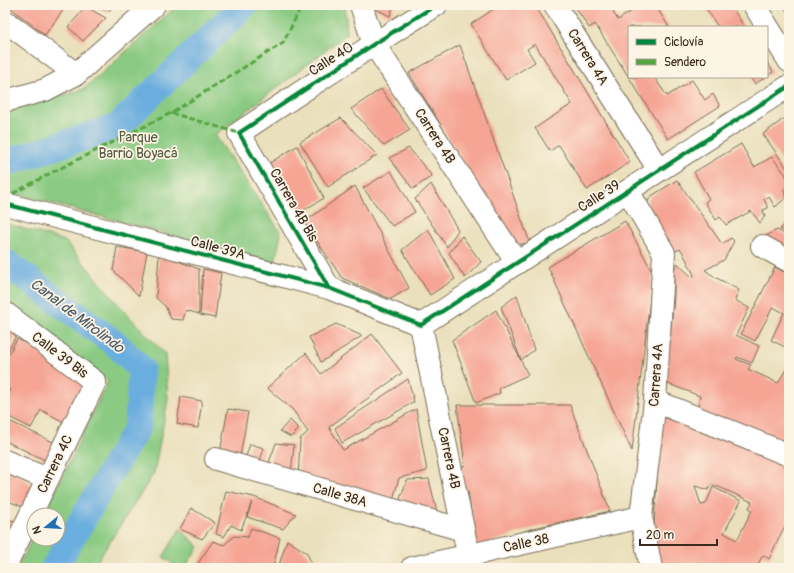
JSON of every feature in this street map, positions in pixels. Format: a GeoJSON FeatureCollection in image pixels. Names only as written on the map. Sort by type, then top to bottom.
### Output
{"type":"FeatureCollection","features":[{"type":"Feature","properties":{"kind":"street"},"geometry":{"type":"LineString","coordinates":[[5,101],[45,90],[76,74],[154,5]]}},
{"type":"Feature","properties":{"kind":"street","name":"Carrera 4B"},"geometry":{"type":"LineString","coordinates":[[361,5],[374,44],[517,263]]}},
{"type":"Feature","properties":{"kind":"street","name":"Calle 40"},"geometry":{"type":"LineString","coordinates":[[239,133],[436,5]]}},
{"type":"Feature","properties":{"kind":"street","name":"Carrera 4A"},"geometry":{"type":"LineString","coordinates":[[555,5],[659,170]]}},
{"type":"Feature","properties":{"kind":"street"},"geometry":{"type":"LineString","coordinates":[[754,5],[767,26]]}},
{"type":"Feature","properties":{"kind":"street"},"geometry":{"type":"LineString","coordinates":[[5,21],[76,74]]}},
{"type":"Feature","properties":{"kind":"street"},"geometry":{"type":"LineString","coordinates":[[768,27],[789,61]]}},
{"type":"Feature","properties":{"kind":"street","name":"Calle 39"},"geometry":{"type":"LineString","coordinates":[[421,325],[789,86]]}},
{"type":"Feature","properties":{"kind":"street","name":"Carrera 4B Bis"},"geometry":{"type":"LineString","coordinates":[[239,133],[329,288]]}},
{"type":"Feature","properties":{"kind":"street","name":"Carrera 4A"},"geometry":{"type":"LineString","coordinates":[[628,191],[664,253],[655,401],[641,518],[651,568]]}},
{"type":"Feature","properties":{"kind":"street","name":"Calle 39A"},"geometry":{"type":"LineString","coordinates":[[5,204],[329,288],[421,325]]}},
{"type":"Feature","properties":{"kind":"street"},"geometry":{"type":"LineString","coordinates":[[762,246],[789,261]]}},
{"type":"Feature","properties":{"kind":"street","name":"Calle 39 Bis"},"geometry":{"type":"LineString","coordinates":[[5,313],[95,382]]}},
{"type":"Feature","properties":{"kind":"street","name":"Carrera 4B"},"geometry":{"type":"LineString","coordinates":[[421,325],[470,561]]}},
{"type":"Feature","properties":{"kind":"street","name":"Carrera 4C"},"geometry":{"type":"LineString","coordinates":[[6,563],[95,382]]}},
{"type":"Feature","properties":{"kind":"street"},"geometry":{"type":"LineString","coordinates":[[655,401],[789,455]]}},
{"type":"Feature","properties":{"kind":"street","name":"Calle 38A"},"geometry":{"type":"LineString","coordinates":[[216,459],[463,530]]}},
{"type":"Feature","properties":{"kind":"street"},"geometry":{"type":"LineString","coordinates":[[5,461],[47,479]]}},
{"type":"Feature","properties":{"kind":"street","name":"Calle 38"},"geometry":{"type":"LineString","coordinates":[[412,568],[470,561],[641,518]]}},
{"type":"Feature","properties":{"kind":"green space","name":"Parque Barrio Boyacá"},"geometry":{"type":"Polygon","coordinates":[[[178,5],[345,5],[347,34],[215,135],[281,233],[275,263],[5,191],[5,112],[84,89],[178,5]]]}},
{"type":"Feature","properties":{"kind":"green space"},"geometry":{"type":"Polygon","coordinates":[[[5,223],[65,241],[124,311],[165,354],[168,399],[154,473],[93,568],[18,568],[28,547],[66,547],[66,507],[48,507],[108,381],[5,300],[5,223]]]}},
{"type":"Feature","properties":{"kind":"green space"},"geometry":{"type":"Polygon","coordinates":[[[180,529],[199,547],[184,568],[179,568],[163,557],[180,529]]]}},
{"type":"Feature","properties":{"kind":"building"},"geometry":{"type":"Polygon","coordinates":[[[7,5],[67,5],[45,35],[7,5]]]}},
{"type":"Feature","properties":{"kind":"building"},"geometry":{"type":"Polygon","coordinates":[[[94,5],[114,5],[108,12],[94,5]]]}},
{"type":"Feature","properties":{"kind":"building"},"geometry":{"type":"Polygon","coordinates":[[[374,5],[394,5],[390,16],[374,8],[374,5]]]}},
{"type":"Feature","properties":{"kind":"building"},"geometry":{"type":"Polygon","coordinates":[[[500,5],[535,5],[630,162],[587,190],[559,145],[550,151],[535,128],[572,104],[535,44],[527,49],[535,62],[506,80],[471,24],[500,5]]]}},
{"type":"Feature","properties":{"kind":"building"},"geometry":{"type":"Polygon","coordinates":[[[574,5],[616,5],[619,9],[613,12],[618,20],[641,5],[655,5],[668,26],[628,26],[628,76],[595,24],[589,28],[574,5]]]}},
{"type":"Feature","properties":{"kind":"building"},"geometry":{"type":"Polygon","coordinates":[[[704,5],[731,5],[743,26],[717,26],[704,5]]]}},
{"type":"Feature","properties":{"kind":"building"},"geometry":{"type":"Polygon","coordinates":[[[783,5],[789,5],[789,14],[783,5]]]}},
{"type":"Feature","properties":{"kind":"building"},"geometry":{"type":"Polygon","coordinates":[[[86,7],[106,18],[83,41],[68,27],[86,7]]]}},
{"type":"Feature","properties":{"kind":"building"},"geometry":{"type":"Polygon","coordinates":[[[460,45],[530,243],[514,245],[409,73],[460,45]]]}},
{"type":"Feature","properties":{"kind":"building"},"geometry":{"type":"Polygon","coordinates":[[[768,64],[773,72],[768,75],[768,64]]]}},
{"type":"Feature","properties":{"kind":"building"},"geometry":{"type":"Polygon","coordinates":[[[629,78],[655,78],[667,96],[692,80],[705,100],[713,94],[720,106],[668,139],[629,78]]]}},
{"type":"Feature","properties":{"kind":"building"},"geometry":{"type":"Polygon","coordinates":[[[751,78],[764,78],[755,84],[751,78]]]}},
{"type":"Feature","properties":{"kind":"building"},"geometry":{"type":"Polygon","coordinates":[[[381,89],[410,130],[384,146],[351,109],[381,89]]]}},
{"type":"Feature","properties":{"kind":"building"},"geometry":{"type":"Polygon","coordinates":[[[789,115],[789,171],[763,134],[789,115]]]}},
{"type":"Feature","properties":{"kind":"building"},"geometry":{"type":"Polygon","coordinates":[[[341,118],[377,155],[328,187],[300,142],[341,118]]]}},
{"type":"Feature","properties":{"kind":"building"},"geometry":{"type":"Polygon","coordinates":[[[741,144],[754,167],[772,157],[786,175],[789,186],[783,190],[787,197],[775,207],[769,197],[764,199],[768,208],[763,210],[765,216],[760,223],[751,211],[726,225],[720,217],[716,220],[705,202],[709,199],[694,172],[741,144]]]}},
{"type":"Feature","properties":{"kind":"building"},"geometry":{"type":"Polygon","coordinates":[[[297,146],[324,198],[296,215],[268,164],[297,146]]]}},
{"type":"Feature","properties":{"kind":"building"},"geometry":{"type":"Polygon","coordinates":[[[409,148],[432,176],[413,189],[389,158],[409,148]]]}},
{"type":"Feature","properties":{"kind":"building"},"geometry":{"type":"Polygon","coordinates":[[[391,171],[415,212],[392,226],[363,188],[391,171]]]}},
{"type":"Feature","properties":{"kind":"building"},"geometry":{"type":"Polygon","coordinates":[[[677,180],[722,244],[731,238],[734,241],[724,260],[705,270],[739,290],[735,300],[749,308],[736,335],[759,346],[752,363],[737,357],[736,359],[751,365],[748,369],[778,383],[789,364],[789,446],[701,413],[698,406],[700,396],[666,383],[674,297],[674,270],[677,263],[693,278],[694,275],[681,249],[672,252],[647,204],[650,197],[677,180]]]}},
{"type":"Feature","properties":{"kind":"building"},"geometry":{"type":"Polygon","coordinates":[[[431,184],[458,230],[447,247],[415,199],[431,184]]]}},
{"type":"Feature","properties":{"kind":"building"},"geometry":{"type":"Polygon","coordinates":[[[355,186],[409,288],[391,299],[342,278],[304,222],[355,186]]]}},
{"type":"Feature","properties":{"kind":"building"},"geometry":{"type":"Polygon","coordinates":[[[625,221],[653,273],[632,451],[548,267],[625,221]]]}},
{"type":"Feature","properties":{"kind":"building"},"geometry":{"type":"Polygon","coordinates":[[[789,221],[789,233],[780,229],[789,221]]]}},
{"type":"Feature","properties":{"kind":"building"},"geometry":{"type":"Polygon","coordinates":[[[428,229],[455,279],[430,295],[402,250],[428,229]]]}},
{"type":"Feature","properties":{"kind":"building"},"geometry":{"type":"Polygon","coordinates":[[[777,230],[789,236],[789,254],[758,240],[777,230]]]}},
{"type":"Feature","properties":{"kind":"building"},"geometry":{"type":"Polygon","coordinates":[[[462,236],[481,262],[465,278],[449,253],[462,236]]]}},
{"type":"Feature","properties":{"kind":"building"},"geometry":{"type":"Polygon","coordinates":[[[117,247],[147,252],[139,296],[113,270],[117,247]]]}},
{"type":"Feature","properties":{"kind":"building"},"geometry":{"type":"Polygon","coordinates":[[[159,254],[199,269],[199,314],[186,310],[183,320],[171,319],[165,306],[156,298],[159,254]]]}},
{"type":"Feature","properties":{"kind":"building"},"geometry":{"type":"Polygon","coordinates":[[[775,267],[789,275],[789,349],[771,340],[784,313],[773,307],[755,341],[741,334],[775,267]]]}},
{"type":"Feature","properties":{"kind":"building"},"geometry":{"type":"Polygon","coordinates":[[[203,269],[221,273],[215,318],[200,315],[203,269]]]}},
{"type":"Feature","properties":{"kind":"building"},"geometry":{"type":"Polygon","coordinates":[[[517,295],[534,350],[521,360],[501,307],[517,295]]]}},
{"type":"Feature","properties":{"kind":"building"},"geometry":{"type":"Polygon","coordinates":[[[496,310],[528,375],[499,388],[500,393],[476,403],[452,340],[496,310]]]}},
{"type":"Feature","properties":{"kind":"building"},"geometry":{"type":"Polygon","coordinates":[[[5,318],[21,327],[5,356],[5,318]]]}},
{"type":"Feature","properties":{"kind":"building"},"geometry":{"type":"Polygon","coordinates":[[[336,324],[362,336],[321,362],[309,337],[336,324]]]}},
{"type":"Feature","properties":{"kind":"building"},"geometry":{"type":"Polygon","coordinates":[[[372,334],[402,373],[329,427],[343,450],[416,409],[427,471],[399,478],[393,500],[298,482],[300,439],[308,432],[293,410],[267,388],[306,353],[321,374],[372,334]]]}},
{"type":"Feature","properties":{"kind":"building"},"geometry":{"type":"Polygon","coordinates":[[[17,339],[37,349],[83,384],[66,423],[41,410],[31,428],[5,415],[5,400],[10,390],[5,387],[5,361],[17,339]]]}},
{"type":"Feature","properties":{"kind":"building"},"geometry":{"type":"Polygon","coordinates":[[[408,379],[414,402],[342,443],[335,428],[408,379]]]}},
{"type":"Feature","properties":{"kind":"building"},"geometry":{"type":"Polygon","coordinates":[[[181,397],[202,401],[198,428],[177,424],[181,397]]]}},
{"type":"Feature","properties":{"kind":"building"},"geometry":{"type":"Polygon","coordinates":[[[457,405],[570,405],[610,511],[534,528],[476,547],[468,491],[467,492],[460,469],[465,465],[457,405]]]}},
{"type":"Feature","properties":{"kind":"building"},"geometry":{"type":"Polygon","coordinates":[[[228,409],[248,412],[239,462],[219,458],[228,409]]]}},
{"type":"Feature","properties":{"kind":"building"},"geometry":{"type":"Polygon","coordinates":[[[664,414],[789,461],[789,517],[769,559],[763,555],[757,566],[761,568],[658,568],[651,542],[657,540],[654,523],[660,441],[664,414]],[[711,485],[708,490],[695,486],[701,505],[706,504],[713,487],[741,501],[724,533],[737,540],[752,510],[749,508],[752,502],[719,487],[711,485]]]}},
{"type":"Feature","properties":{"kind":"building"},"geometry":{"type":"Polygon","coordinates":[[[5,419],[55,443],[47,461],[5,441],[5,419]]]}},
{"type":"Feature","properties":{"kind":"building"},"geometry":{"type":"Polygon","coordinates":[[[290,420],[299,429],[291,437],[280,431],[290,420]]]}},
{"type":"Feature","properties":{"kind":"building"},"geometry":{"type":"Polygon","coordinates":[[[276,443],[294,445],[291,474],[266,471],[276,443]]]}},
{"type":"Feature","properties":{"kind":"building"},"geometry":{"type":"Polygon","coordinates":[[[250,444],[264,448],[258,467],[243,466],[250,444]]]}},
{"type":"Feature","properties":{"kind":"building"},"geometry":{"type":"Polygon","coordinates":[[[5,468],[33,485],[24,507],[5,500],[5,468]]]}},
{"type":"Feature","properties":{"kind":"building"},"geometry":{"type":"Polygon","coordinates":[[[429,479],[437,512],[405,508],[400,499],[407,480],[429,479]]]}},
{"type":"Feature","properties":{"kind":"building"},"geometry":{"type":"Polygon","coordinates":[[[226,491],[254,497],[296,514],[283,529],[247,517],[252,502],[241,530],[231,525],[224,537],[216,534],[226,491]]]}},
{"type":"Feature","properties":{"kind":"building"},"geometry":{"type":"Polygon","coordinates":[[[191,508],[215,523],[202,539],[180,529],[191,508]]]}},
{"type":"Feature","properties":{"kind":"building"},"geometry":{"type":"Polygon","coordinates":[[[5,519],[15,521],[6,551],[5,550],[5,519]]]}},
{"type":"Feature","properties":{"kind":"building"},"geometry":{"type":"Polygon","coordinates":[[[251,528],[280,538],[273,568],[195,568],[213,541],[224,545],[234,536],[248,537],[251,528]]]}},
{"type":"Feature","properties":{"kind":"building"},"geometry":{"type":"Polygon","coordinates":[[[287,540],[307,553],[313,567],[312,568],[278,568],[287,540]]]}},
{"type":"Feature","properties":{"kind":"waterway","name":"Canal de Mirolindo"},"geometry":{"type":"LineString","coordinates":[[5,163],[118,126],[244,5]]}},
{"type":"Feature","properties":{"kind":"waterway","name":"Canal de Mirolindo"},"geometry":{"type":"LineString","coordinates":[[5,262],[117,345],[141,369],[138,426],[54,568]]}},
{"type":"Feature","properties":{"kind":"marked path"},"geometry":{"type":"LineString","coordinates":[[5,198],[47,175],[171,113],[283,43],[302,5]]}},
{"type":"Feature","properties":{"kind":"marked path"},"geometry":{"type":"LineString","coordinates":[[171,113],[239,133]]}},
{"type":"Feature","properties":{"kind":"cycle path"},"geometry":{"type":"LineString","coordinates":[[329,288],[239,133],[436,5]]}},
{"type":"Feature","properties":{"kind":"cycle path"},"geometry":{"type":"LineString","coordinates":[[5,204],[329,288],[421,325],[789,86]]}}]}
